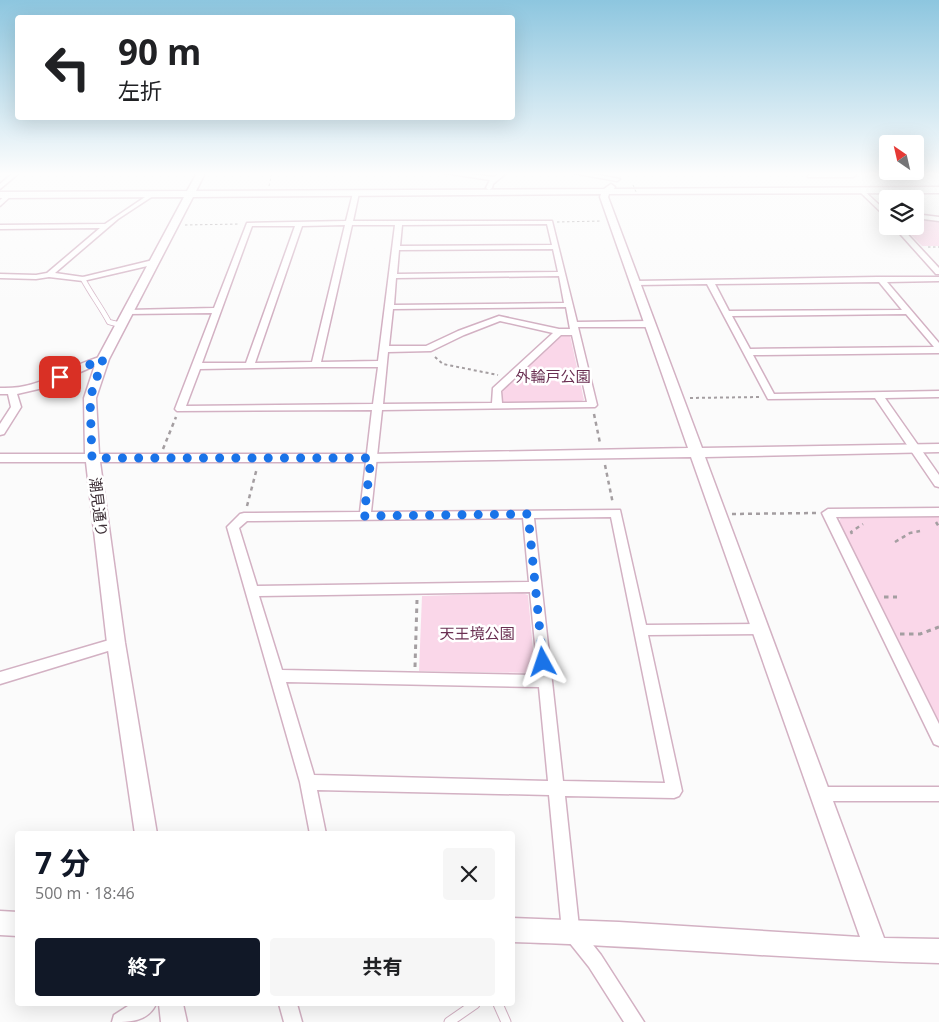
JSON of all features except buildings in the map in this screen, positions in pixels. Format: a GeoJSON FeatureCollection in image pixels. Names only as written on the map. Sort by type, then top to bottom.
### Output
{"type":"FeatureCollection","features":[{"type":"Feature","properties":{"kind":"street"},"geometry":{"type":"LineString","coordinates":[[49,275],[83,244],[114,221]]}},
{"type":"Feature","properties":{"kind":"street","name":"潮見通り"},"geometry":{"type":"LineString","coordinates":[[146,831],[116,642],[92,458],[90,398],[103,359],[175,221]]}},
{"type":"Feature","properties":{"kind":"street"},"geometry":{"type":"LineString","coordinates":[[613,221],[721,514],[760,629],[877,951]]}},
{"type":"Feature","properties":{"kind":"street"},"geometry":{"type":"LineString","coordinates":[[550,222],[592,405],[180,409],[249,224],[399,223],[550,222]]}},
{"type":"Feature","properties":{"kind":"street"},"geometry":{"type":"LineString","coordinates":[[316,365],[349,223]]}},
{"type":"Feature","properties":{"kind":"street"},"geometry":{"type":"LineString","coordinates":[[364,516],[399,223]]}},
{"type":"Feature","properties":{"kind":"street"},"geometry":{"type":"LineString","coordinates":[[250,365],[299,224]]}},
{"type":"Feature","properties":{"kind":"street"},"geometry":{"type":"LineString","coordinates":[[0,227],[107,226]]}},
{"type":"Feature","properties":{"kind":"street"},"geometry":{"type":"LineString","coordinates":[[904,235],[939,272]]}},
{"type":"Feature","properties":{"kind":"street"},"geometry":{"type":"LineString","coordinates":[[396,248],[556,247]]}},
{"type":"Feature","properties":{"kind":"street"},"geometry":{"type":"LineString","coordinates":[[0,276],[36,277],[49,275],[83,279],[153,262]]}},
{"type":"Feature","properties":{"kind":"street"},"geometry":{"type":"LineString","coordinates":[[393,276],[562,274]]}},
{"type":"Feature","properties":{"kind":"street"},"geometry":{"type":"LineString","coordinates":[[636,282],[939,279]]}},
{"type":"Feature","properties":{"kind":"street"},"geometry":{"type":"LineString","coordinates":[[880,280],[939,349]]}},
{"type":"Feature","properties":{"kind":"street"},"geometry":{"type":"LineString","coordinates":[[709,282],[771,397],[939,394]]}},
{"type":"Feature","properties":{"kind":"street"},"geometry":{"type":"LineString","coordinates":[[390,307],[569,305]]}},
{"type":"Feature","properties":{"kind":"street"},"geometry":{"type":"LineString","coordinates":[[124,319],[217,310]]}},
{"type":"Feature","properties":{"kind":"street"},"geometry":{"type":"LineString","coordinates":[[726,314],[908,312]]}},
{"type":"Feature","properties":{"kind":"street"},"geometry":{"type":"LineString","coordinates":[[384,349],[428,350],[461,333],[499,318],[559,332]]}},
{"type":"Feature","properties":{"kind":"street"},"geometry":{"type":"LineString","coordinates":[[496,406],[496,390],[559,332],[574,328],[651,324]]}},
{"type":"Feature","properties":{"kind":"street"},"geometry":{"type":"LineString","coordinates":[[747,352],[939,349]]}},
{"type":"Feature","properties":{"kind":"street"},"geometry":{"type":"LineString","coordinates":[[0,392],[12,393],[47,383],[103,359]]}},
{"type":"Feature","properties":{"kind":"street"},"geometry":{"type":"LineString","coordinates":[[196,366],[382,364]]}},
{"type":"Feature","properties":{"kind":"street"},"geometry":{"type":"LineString","coordinates":[[0,432],[16,406],[12,393]]}},
{"type":"Feature","properties":{"kind":"street"},"geometry":{"type":"LineString","coordinates":[[878,395],[939,483]]}},
{"type":"Feature","properties":{"kind":"street"},"geometry":{"type":"LineString","coordinates":[[0,458],[371,458],[939,448]]}},
{"type":"Feature","properties":{"kind":"street"},"geometry":{"type":"LineString","coordinates":[[308,782],[674,791],[616,513],[244,517],[233,527],[308,782],[317,831]]}},
{"type":"Feature","properties":{"kind":"street"},"geometry":{"type":"LineString","coordinates":[[938,518],[828,513],[939,739]]}},
{"type":"Feature","properties":{"kind":"street"},"geometry":{"type":"LineString","coordinates":[[528,514],[570,931],[595,961],[635,1022]]}},
{"type":"Feature","properties":{"kind":"street"},"geometry":{"type":"LineString","coordinates":[[252,591],[536,587]]}},
{"type":"Feature","properties":{"kind":"street"},"geometry":{"type":"LineString","coordinates":[[641,630],[760,629]]}},
{"type":"Feature","properties":{"kind":"street"},"geometry":{"type":"LineString","coordinates":[[0,678],[116,642]]}},
{"type":"Feature","properties":{"kind":"street"},"geometry":{"type":"LineString","coordinates":[[276,676],[544,681]]}},
{"type":"Feature","properties":{"kind":"street"},"geometry":{"type":"LineString","coordinates":[[820,794],[939,794]]}},
{"type":"Feature","properties":{"kind":"street"},"geometry":{"type":"LineString","coordinates":[[0,924],[15,924]]}},
{"type":"Feature","properties":{"kind":"street"},"geometry":{"type":"LineString","coordinates":[[515,930],[570,931],[877,951],[939,951]]}},
{"type":"Feature","properties":{"kind":"street"},"geometry":{"type":"LineString","coordinates":[[121,1022],[143,1006]]}},
{"type":"Feature","properties":{"kind":"street"},"geometry":{"type":"LineString","coordinates":[[171,1006],[174,1022]]}},
{"type":"Feature","properties":{"kind":"street"},"geometry":{"type":"LineString","coordinates":[[289,1006],[293,1022]]}},
{"type":"Feature","properties":{"kind":"lane"},"geometry":{"type":"LineString","coordinates":[[83,279],[91,294],[99,302],[109,322],[124,319]]}},
{"type":"Feature","properties":{"kind":"lane"},"geometry":{"type":"LineString","coordinates":[[449,1022],[472,1006]]}},
{"type":"Feature","properties":{"kind":"lane"},"geometry":{"type":"LineString","coordinates":[[499,1006],[506,1022]]}},
{"type":"Feature","properties":{"kind":"path"},"geometry":{"type":"LineString","coordinates":[[550,222],[613,221]]}},
{"type":"Feature","properties":{"kind":"path"},"geometry":{"type":"LineString","coordinates":[[172,226],[249,224]]}},
{"type":"Feature","properties":{"kind":"path"},"geometry":{"type":"LineString","coordinates":[[428,350],[443,364],[509,377]]}},
{"type":"Feature","properties":{"kind":"path"},"geometry":{"type":"LineString","coordinates":[[678,398],[771,397]]}},
{"type":"Feature","properties":{"kind":"path"},"geometry":{"type":"LineString","coordinates":[[158,458],[180,409]]}},
{"type":"Feature","properties":{"kind":"path"},"geometry":{"type":"LineString","coordinates":[[244,517],[259,458]]}},
{"type":"Feature","properties":{"kind":"path"},"geometry":{"type":"LineString","coordinates":[[721,514],[828,513]]}},
{"type":"Feature","properties":{"kind":"path"},"geometry":{"type":"LineString","coordinates":[[930,520],[938,518],[939,527]]}},
{"type":"Feature","properties":{"kind":"path"},"geometry":{"type":"LineString","coordinates":[[854,541],[851,532],[867,522]]}},
{"type":"Feature","properties":{"kind":"path"},"geometry":{"type":"LineString","coordinates":[[895,542],[910,533],[920,531]]}},
{"type":"Feature","properties":{"kind":"path"},"geometry":{"type":"LineString","coordinates":[[414,678],[417,589]]}},
{"type":"Feature","properties":{"kind":"path"},"geometry":{"type":"LineString","coordinates":[[882,593],[887,603]]}},
{"type":"Feature","properties":{"kind":"path"},"geometry":{"type":"LineString","coordinates":[[884,597],[896,597]]}},
{"type":"Feature","properties":{"kind":"path"},"geometry":{"type":"LineString","coordinates":[[899,634],[915,635],[929,633],[939,627]]}},
{"type":"Feature","properties":{"kind":"path"},"geometry":{"type":"LineString","coordinates":[[896,630],[899,634],[900,642]]}},
{"type":"Feature","properties":{"kind":"green space"},"geometry":{"type":"Polygon","coordinates":[[[924,221],[939,221],[939,246],[922,246],[911,235],[924,235],[924,221]]]}},
{"type":"Feature","properties":{"kind":"green space","name":"外輪戸公園"},"geometry":{"type":"Polygon","coordinates":[[[559,335],[570,335],[584,400],[579,402],[503,403],[500,400],[499,390],[559,335]]]}},
{"type":"Feature","properties":{"kind":"green space"},"geometry":{"type":"Polygon","coordinates":[[[939,516],[939,725],[838,522],[841,518],[939,516]]]}},
{"type":"Feature","properties":{"kind":"green space","name":"天王境公園"},"geometry":{"type":"Polygon","coordinates":[[[522,593],[528,595],[535,670],[530,673],[419,671],[422,596],[522,593]]]}},
{"type":"Feature","properties":{"kind":"route"},"geometry":{"type":"LineString","coordinates":[[60,377],[103,359],[90,398],[92,458],[371,458],[364,516],[528,514],[543,662]]}}]}
